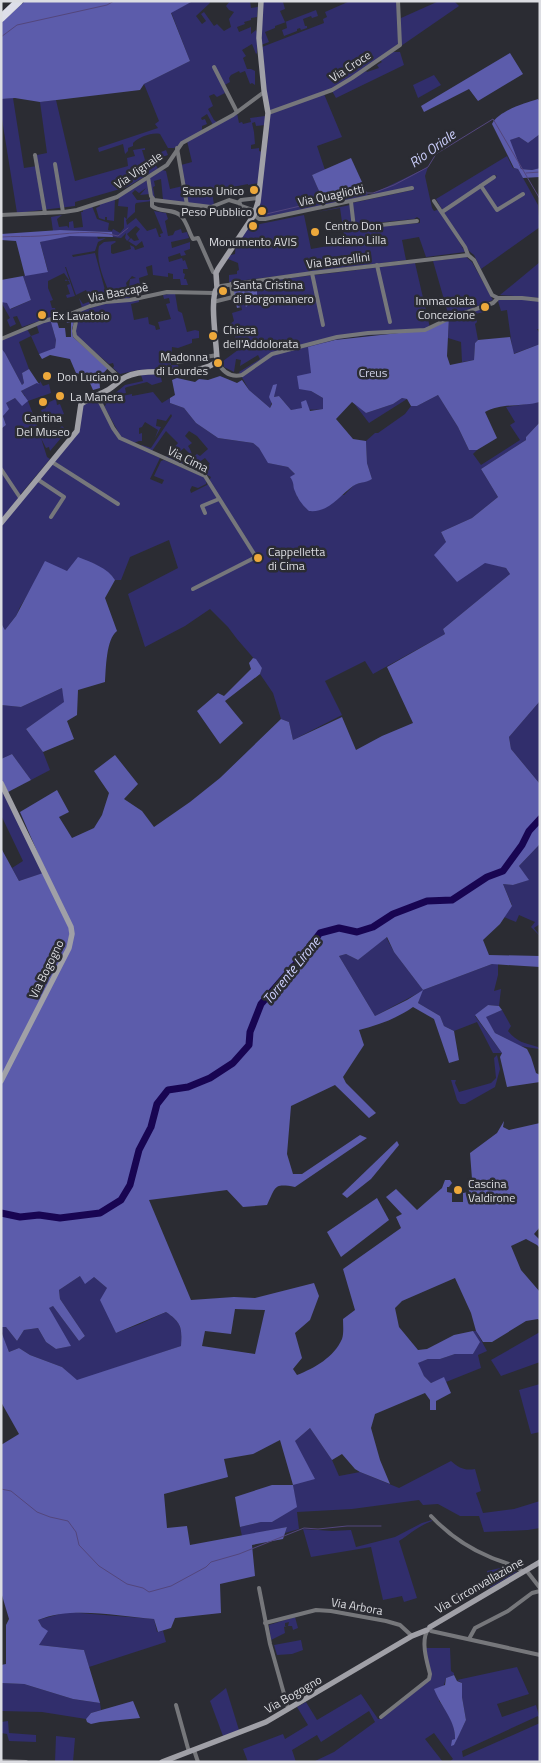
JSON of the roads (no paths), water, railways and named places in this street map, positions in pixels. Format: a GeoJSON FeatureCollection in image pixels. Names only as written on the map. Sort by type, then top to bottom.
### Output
{"type":"FeatureCollection","features":[{"type":"Feature","properties":{"kind":"highway"},"geometry":{"type":"LineString","coordinates":[[1,18],[19,1]]}},
{"type":"Feature","properties":{"kind":"main road"},"geometry":{"type":"LineString","coordinates":[[1,523],[78,429],[81,404],[110,389],[121,379],[139,372],[208,368],[217,358],[213,302],[216,291],[216,273],[226,254],[255,213],[258,198],[268,113],[259,38],[261,1]]}},
{"type":"Feature","properties":{"kind":"main road","name":"Via Bogogno"},"geometry":{"type":"LineString","coordinates":[[1,783],[71,927],[72,934],[69,948],[1,1081]]}},
{"type":"Feature","properties":{"kind":"main road","name":"Via Circonvallazione"},"geometry":{"type":"LineString","coordinates":[[429,1630],[524,1570],[540,1562]]}},
{"type":"Feature","properties":{"kind":"main road","name":"Via Bogogno"},"geometry":{"type":"LineString","coordinates":[[162,1762],[266,1722],[412,1636],[429,1630]]}},
{"type":"Feature","properties":{"kind":"street","name":"Via Croce"},"geometry":{"type":"LineString","coordinates":[[268,113],[332,90],[400,45],[398,1]]}},
{"type":"Feature","properties":{"kind":"street"},"geometry":{"type":"LineString","coordinates":[[214,68],[237,112]]}},
{"type":"Feature","properties":{"kind":"street","name":"Via Vignale"},"geometry":{"type":"LineString","coordinates":[[1,215],[76,210],[117,197],[167,165],[182,143],[237,112],[264,92]]}},
{"type":"Feature","properties":{"kind":"street"},"geometry":{"type":"LineString","coordinates":[[177,148],[187,205]]}},
{"type":"Feature","properties":{"kind":"street"},"geometry":{"type":"LineString","coordinates":[[35,155],[44,213]]}},
{"type":"Feature","properties":{"kind":"street"},"geometry":{"type":"LineString","coordinates":[[55,164],[62,212]]}},
{"type":"Feature","properties":{"kind":"street"},"geometry":{"type":"LineString","coordinates":[[148,177],[152,206],[181,215],[192,238],[194,240],[198,238],[213,272],[216,273]]}},
{"type":"Feature","properties":{"kind":"street"},"geometry":{"type":"LineString","coordinates":[[442,212],[494,177]]}},
{"type":"Feature","properties":{"kind":"street"},"geometry":{"type":"LineString","coordinates":[[481,186],[496,210],[523,194]]}},
{"type":"Feature","properties":{"kind":"street","name":"Via Quagliotti"},"geometry":{"type":"LineString","coordinates":[[255,213],[259,219],[265,219],[412,188]]}},
{"type":"Feature","properties":{"kind":"street"},"geometry":{"type":"LineString","coordinates":[[239,204],[241,200],[258,198]]}},
{"type":"Feature","properties":{"kind":"street"},"geometry":{"type":"LineString","coordinates":[[152,199],[211,207],[229,200],[255,213]]}},
{"type":"Feature","properties":{"kind":"street"},"geometry":{"type":"LineString","coordinates":[[351,202],[354,228],[417,221]]}},
{"type":"Feature","properties":{"kind":"street"},"geometry":{"type":"LineString","coordinates":[[434,202],[466,247],[468,255],[474,260],[492,295],[498,298],[540,300]]}},
{"type":"Feature","properties":{"kind":"street","name":"Via Barcellini"},"geometry":{"type":"LineString","coordinates":[[216,291],[221,286],[231,284],[468,255]]}},
{"type":"Feature","properties":{"kind":"street"},"geometry":{"type":"LineString","coordinates":[[377,265],[390,322]]}},
{"type":"Feature","properties":{"kind":"street"},"geometry":{"type":"LineString","coordinates":[[312,273],[323,325]]}},
{"type":"Feature","properties":{"kind":"street"},"geometry":{"type":"LineString","coordinates":[[213,302],[233,297],[231,284]]}},
{"type":"Feature","properties":{"kind":"street","name":"Via Bascapè"},"geometry":{"type":"LineString","coordinates":[[1,339],[44,321],[78,312],[105,302],[130,300],[167,292],[216,291]]}},
{"type":"Feature","properties":{"kind":"street"},"geometry":{"type":"LineString","coordinates":[[178,362],[217,358],[224,372],[237,376],[242,375],[272,354],[337,337],[368,333],[425,330],[450,318],[493,303],[498,298]]}},
{"type":"Feature","properties":{"kind":"street"},"geometry":{"type":"LineString","coordinates":[[78,312],[74,330],[75,336],[121,379]]}},
{"type":"Feature","properties":{"kind":"street","name":"Via Cima"},"geometry":{"type":"LineString","coordinates":[[97,396],[120,438],[200,473],[208,479],[256,557],[193,589]]}},
{"type":"Feature","properties":{"kind":"street"},"geometry":{"type":"LineString","coordinates":[[52,462],[118,504]]}},
{"type":"Feature","properties":{"kind":"street"},"geometry":{"type":"LineString","coordinates":[[1,469],[21,499]]}},
{"type":"Feature","properties":{"kind":"street"},"geometry":{"type":"LineString","coordinates":[[37,480],[64,497],[51,517]]}},
{"type":"Feature","properties":{"kind":"street"},"geometry":{"type":"LineString","coordinates":[[205,513],[202,506],[219,498]]}},
{"type":"Feature","properties":{"kind":"street"},"geometry":{"type":"LineString","coordinates":[[431,1516],[474,1549],[491,1558],[524,1570],[540,1590],[532,1593],[508,1611],[475,1628],[470,1640]]}},
{"type":"Feature","properties":{"kind":"street"},"geometry":{"type":"LineString","coordinates":[[259,1588],[271,1649],[288,1708]]}},
{"type":"Feature","properties":{"kind":"street","name":"Via Arbora"},"geometry":{"type":"LineString","coordinates":[[266,1623],[316,1610],[331,1611],[400,1625],[412,1636]]}},
{"type":"Feature","properties":{"kind":"street"},"geometry":{"type":"LineString","coordinates":[[381,1717],[429,1678],[430,1674],[424,1642],[429,1630],[540,1655]]}},
{"type":"Feature","properties":{"kind":"street"},"geometry":{"type":"LineString","coordinates":[[176,1705],[192,1751],[198,1762]]}},
{"type":"Feature","properties":{"kind":"street"},"geometry":{"type":"LineString","coordinates":[[1,1762],[26,1762]]}},
{"type":"Feature","properties":{"kind":"waterway"},"geometry":{"type":"LineString","coordinates":[[1,37],[17,25],[107,5],[114,1]]}},
{"type":"Feature","properties":{"kind":"waterway","name":"Rio Oriale"},"geometry":{"type":"LineString","coordinates":[[262,215],[330,199],[373,193],[394,185],[428,167],[436,154],[493,119],[540,199]]}},
{"type":"Feature","properties":{"kind":"waterway"},"geometry":{"type":"LineString","coordinates":[[526,173],[540,172]]}},
{"type":"Feature","properties":{"kind":"waterway","name":"Rio Oriale"},"geometry":{"type":"LineString","coordinates":[[1,237],[89,232],[118,236],[128,228]]}},
{"type":"Feature","properties":{"kind":"waterway","name":"Torrente Lirone"},"geometry":{"type":"LineString","coordinates":[[1,1213],[20,1217],[39,1215],[60,1218],[100,1213],[121,1200],[130,1185],[139,1150],[151,1127],[157,1104],[168,1090],[188,1087],[210,1078],[233,1063],[249,1045],[250,1032],[261,1004],[320,933],[339,928],[357,932],[373,927],[393,914],[427,901],[452,900],[487,877],[503,871],[522,845],[529,831],[540,819]]}},
{"type":"Feature","properties":{"kind":"waterway"},"geometry":{"type":"LineString","coordinates":[[1,1489],[11,1491],[37,1512],[68,1521],[76,1532],[79,1545],[99,1566],[127,1584],[143,1588],[149,1592],[171,1586],[206,1567],[211,1562],[239,1554],[304,1528],[381,1526]]}},
{"type":"Feature","properties":{"kind":"place","name":"Senso Unico"},"geometry":{"type":"Point","coordinates":[254,190]}},
{"type":"Feature","properties":{"kind":"place","name":"Peso Pubblico"},"geometry":{"type":"Point","coordinates":[262,211]}},
{"type":"Feature","properties":{"kind":"place","name":"Monumento AVIS"},"geometry":{"type":"Point","coordinates":[253,226]}},
{"type":"Feature","properties":{"kind":"place","name":"Centro Don Luciano Lilla"},"geometry":{"type":"Point","coordinates":[315,232]}},
{"type":"Feature","properties":{"kind":"place","name":"Santa Cristina di Borgomanero"},"geometry":{"type":"Point","coordinates":[223,291]}},
{"type":"Feature","properties":{"kind":"place","name":"Immacolata Concezione"},"geometry":{"type":"Point","coordinates":[485,307]}},
{"type":"Feature","properties":{"kind":"place","name":"Ex Lavatoio"},"geometry":{"type":"Point","coordinates":[42,315]}},
{"type":"Feature","properties":{"kind":"place","name":"Chiesa dell'Addolorata"},"geometry":{"type":"Point","coordinates":[213,336]}},
{"type":"Feature","properties":{"kind":"place","name":"Madonna di Lourdes"},"geometry":{"type":"Point","coordinates":[218,363]}},
{"type":"Feature","properties":{"kind":"place","name":"Don Luciano"},"geometry":{"type":"Point","coordinates":[47,376]}},
{"type":"Feature","properties":{"kind":"place","name":"La Manera"},"geometry":{"type":"Point","coordinates":[60,396]}},
{"type":"Feature","properties":{"kind":"place","name":"Cantina Del Museo"},"geometry":{"type":"Point","coordinates":[43,402]}},
{"type":"Feature","properties":{"kind":"place","name":"Cappelletta di Cima"},"geometry":{"type":"Point","coordinates":[258,558]}},
{"type":"Feature","properties":{"kind":"place","name":"Cascina Valdirone"},"geometry":{"type":"Point","coordinates":[458,1190]}},
{"type":"Feature","properties":{"kind":"park label","name":"Creus"},"geometry":{"type":"Point","coordinates":[373,372]}}]}
